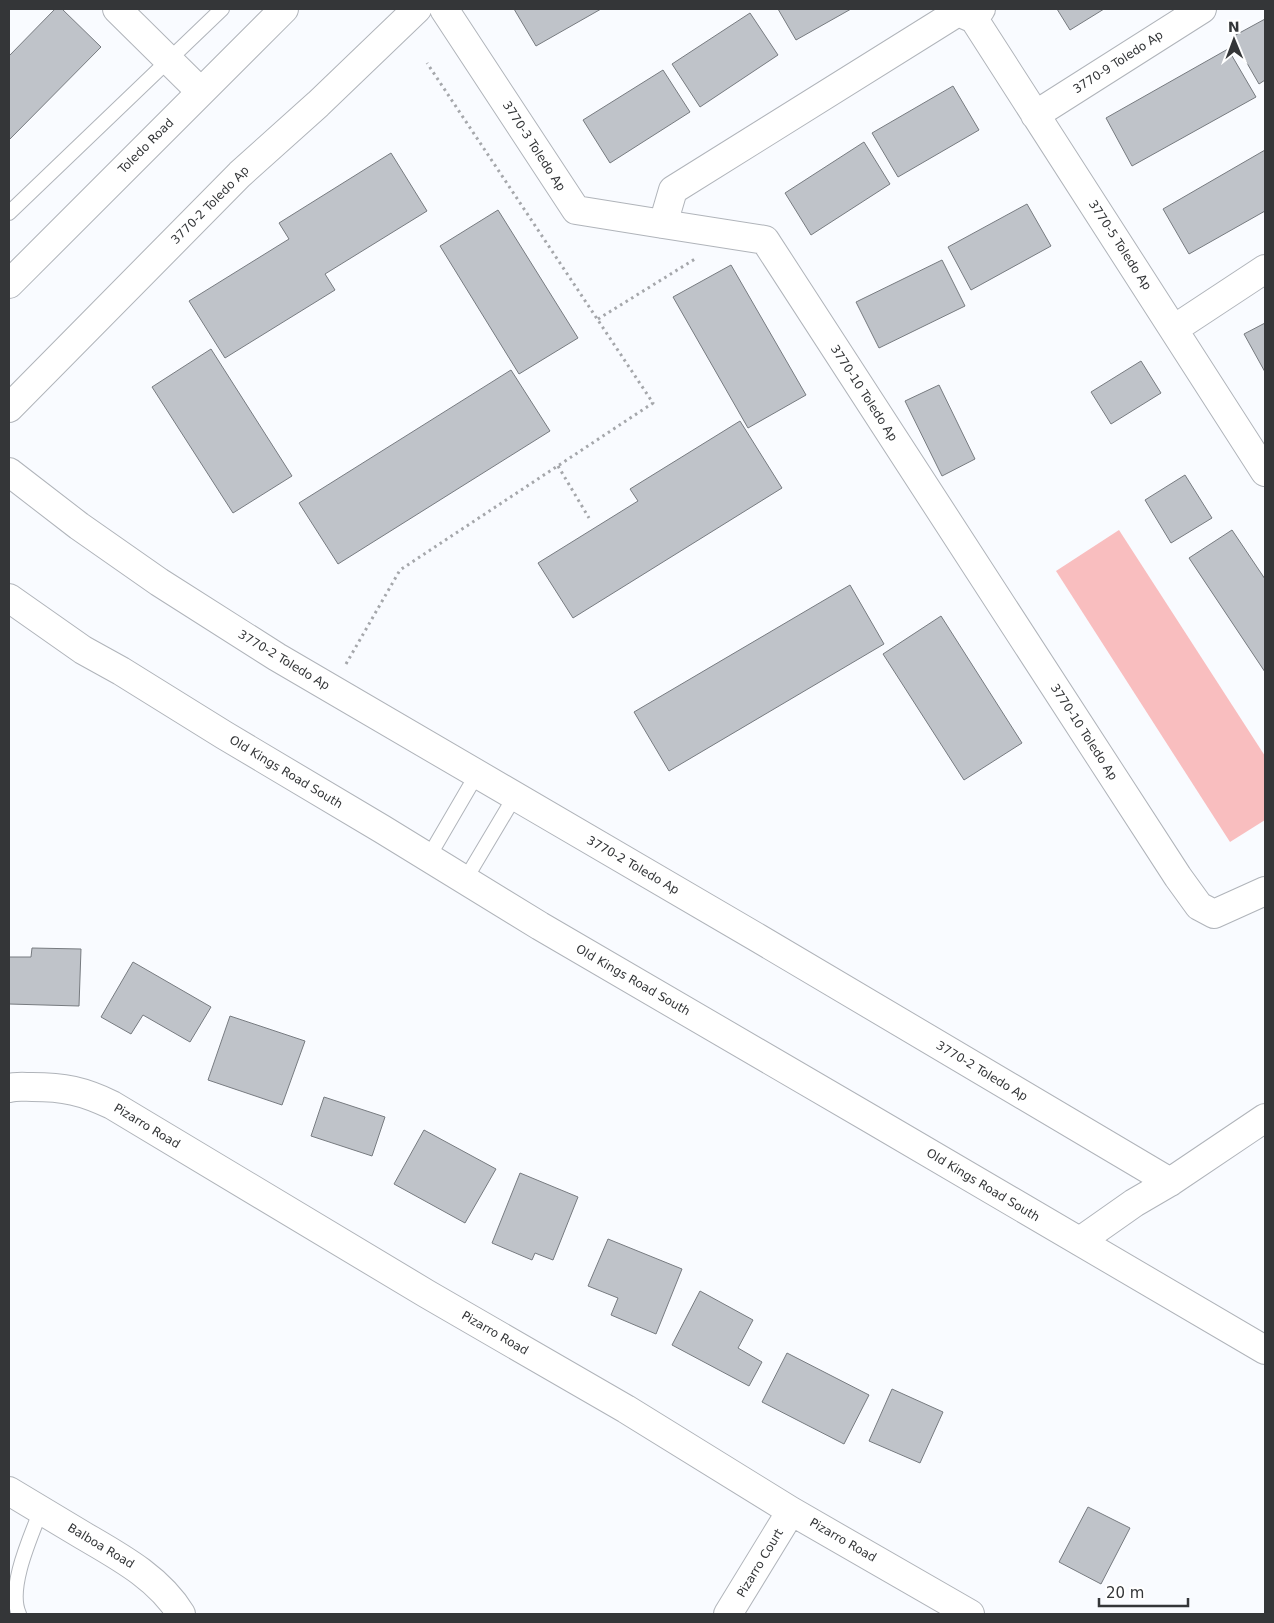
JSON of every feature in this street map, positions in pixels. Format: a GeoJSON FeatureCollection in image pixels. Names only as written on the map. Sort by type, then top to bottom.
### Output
{"type":"FeatureCollection","features":[{"type":"Feature","properties":{"kind":"street"},"geometry":{"type":"LineString","coordinates":[[117,9],[200,91]]}},
{"type":"Feature","properties":{"kind":"street","name":"Toledo Road"},"geometry":{"type":"LineString","coordinates":[[9,284],[284,9]]}},
{"type":"Feature","properties":{"kind":"street","name":"3770-2 Toledo Ap"},"geometry":{"type":"LineString","coordinates":[[9,408],[240,174],[318,104],[417,9]]}},
{"type":"Feature","properties":{"kind":"street","name":"3770-3 Toledo Ap"},"geometry":{"type":"LineString","coordinates":[[444,9],[576,210],[663,224]]}},
{"type":"Feature","properties":{"kind":"street","name":"3770-9 Toledo Ap"},"geometry":{"type":"LineString","coordinates":[[1035,115],[1202,9]]}},
{"type":"Feature","properties":{"kind":"street"},"geometry":{"type":"LineString","coordinates":[[663,224],[673,190],[958,12],[978,14]]}},
{"type":"Feature","properties":{"kind":"street","name":"3770-5 Toledo Ap"},"geometry":{"type":"LineString","coordinates":[[978,14],[1035,115],[1265,472]]}},
{"type":"Feature","properties":{"kind":"street","name":"3770-10 Toledo Ap"},"geometry":{"type":"LineString","coordinates":[[663,224],[765,240],[1178,877],[1199,906],[1214,914],[1265,891]]}},
{"type":"Feature","properties":{"kind":"street"},"geometry":{"type":"LineString","coordinates":[[1174,329],[1265,269]]}},
{"type":"Feature","properties":{"kind":"street","name":"3770-2 Toledo Ap"},"geometry":{"type":"LineString","coordinates":[[9,472],[79,526],[159,582],[277,657],[758,938],[1170,1182]]}},
{"type":"Feature","properties":{"kind":"street","name":"Old Kings Road South"},"geometry":{"type":"LineString","coordinates":[[9,598],[83,650],[121,671],[548,931],[1265,1350]]}},
{"type":"Feature","properties":{"kind":"street","name":"Pizarro Road"},"geometry":{"type":"LineString","coordinates":[[9,1088],[55,1087],[72,1089],[112,1105],[427,1294],[626,1409],[792,1511],[970,1614]]}},
{"type":"Feature","properties":{"kind":"street"},"geometry":{"type":"LineString","coordinates":[[1080,1241],[1134,1203],[1170,1182],[1265,1118]]}},
{"type":"Feature","properties":{"kind":"street","name":"Balboa Road"},"geometry":{"type":"LineString","coordinates":[[9,1491],[133,1565],[161,1588],[176,1605],[181,1614]]}},
{"type":"Feature","properties":{"kind":"street","name":"Pizarro Court"},"geometry":{"type":"LineString","coordinates":[[728,1614],[792,1511]]}},
{"type":"Feature","properties":{"kind":"lane"},"geometry":{"type":"LineString","coordinates":[[9,213],[222,9]]}},
{"type":"Feature","properties":{"kind":"lane"},"geometry":{"type":"LineString","coordinates":[[428,858],[477,774]]}},
{"type":"Feature","properties":{"kind":"lane"},"geometry":{"type":"LineString","coordinates":[[465,880],[515,796]]}},
{"type":"Feature","properties":{"kind":"lane"},"geometry":{"type":"LineString","coordinates":[[19,1614],[15,1606],[22,1559],[40,1510]]}},
{"type":"Feature","properties":{"kind":"path"},"geometry":{"type":"LineString","coordinates":[[330,689],[400,570],[653,403],[427,63]]}},
{"type":"Feature","properties":{"kind":"path"},"geometry":{"type":"LineString","coordinates":[[558,466],[589,518]]}},
{"type":"Feature","properties":{"kind":"shaded area"},"geometry":{"type":"Polygon","coordinates":[[[1119,530],[1265,756],[1265,820],[1230,842],[1056,571],[1119,530]]]}},
{"type":"Feature","properties":{"kind":"building"},"geometry":{"type":"Polygon","coordinates":[[[55,9],[62,9],[101,47],[9,140],[9,56],[55,9]]]}},
{"type":"Feature","properties":{"kind":"building"},"geometry":{"type":"Polygon","coordinates":[[[514,9],[601,9],[536,46],[514,9]]]}},
{"type":"Feature","properties":{"kind":"building"},"geometry":{"type":"Polygon","coordinates":[[[778,9],[851,9],[796,40],[778,9]]]}},
{"type":"Feature","properties":{"kind":"building"},"geometry":{"type":"Polygon","coordinates":[[[1057,9],[1104,9],[1070,30],[1057,9]]]}},
{"type":"Feature","properties":{"kind":"building"},"geometry":{"type":"Polygon","coordinates":[[[750,13],[778,55],[700,107],[672,64],[750,13]]]}},
{"type":"Feature","properties":{"kind":"building"},"geometry":{"type":"Polygon","coordinates":[[[1265,19],[1265,80],[1259,84],[1232,37],[1265,19]]]}},
{"type":"Feature","properties":{"kind":"building"},"geometry":{"type":"Polygon","coordinates":[[[1228,49],[1256,97],[1132,166],[1106,118],[1228,49]]]}},
{"type":"Feature","properties":{"kind":"building"},"geometry":{"type":"Polygon","coordinates":[[[663,70],[690,112],[610,163],[583,120],[663,70]]]}},
{"type":"Feature","properties":{"kind":"building"},"geometry":{"type":"Polygon","coordinates":[[[953,86],[979,130],[898,177],[872,133],[953,86]]]}},
{"type":"Feature","properties":{"kind":"building"},"geometry":{"type":"Polygon","coordinates":[[[864,142],[890,184],[811,235],[785,193],[864,142]]]}},
{"type":"Feature","properties":{"kind":"building"},"geometry":{"type":"Polygon","coordinates":[[[1265,150],[1265,211],[1189,254],[1163,209],[1265,150]]]}},
{"type":"Feature","properties":{"kind":"building"},"geometry":{"type":"Polygon","coordinates":[[[391,153],[427,211],[325,274],[335,290],[225,358],[189,301],[289,239],[279,223],[391,153]]]}},
{"type":"Feature","properties":{"kind":"building"},"geometry":{"type":"Polygon","coordinates":[[[1027,204],[1051,246],[971,290],[948,247],[1027,204]]]}},
{"type":"Feature","properties":{"kind":"building"},"geometry":{"type":"Polygon","coordinates":[[[498,210],[578,338],[519,374],[440,246],[498,210]]]}},
{"type":"Feature","properties":{"kind":"building"},"geometry":{"type":"Polygon","coordinates":[[[942,260],[965,306],[879,348],[856,302],[942,260]]]}},
{"type":"Feature","properties":{"kind":"building"},"geometry":{"type":"Polygon","coordinates":[[[731,265],[806,395],[748,428],[673,297],[731,265]]]}},
{"type":"Feature","properties":{"kind":"building"},"geometry":{"type":"Polygon","coordinates":[[[1265,323],[1265,372],[1244,334],[1265,323]]]}},
{"type":"Feature","properties":{"kind":"building"},"geometry":{"type":"Polygon","coordinates":[[[211,349],[292,476],[233,513],[152,387],[211,349]]]}},
{"type":"Feature","properties":{"kind":"building"},"geometry":{"type":"Polygon","coordinates":[[[1141,361],[1161,393],[1111,424],[1091,392],[1141,361]]]}},
{"type":"Feature","properties":{"kind":"building"},"geometry":{"type":"Polygon","coordinates":[[[511,370],[550,431],[338,564],[299,503],[511,370]]]}},
{"type":"Feature","properties":{"kind":"building"},"geometry":{"type":"Polygon","coordinates":[[[939,385],[975,459],[942,476],[905,401],[939,385]]]}},
{"type":"Feature","properties":{"kind":"building"},"geometry":{"type":"Polygon","coordinates":[[[740,421],[782,488],[573,618],[538,563],[638,501],[630,489],[740,421]]]}},
{"type":"Feature","properties":{"kind":"building"},"geometry":{"type":"Polygon","coordinates":[[[1185,475],[1212,518],[1171,543],[1145,500],[1185,475]]]}},
{"type":"Feature","properties":{"kind":"building"},"geometry":{"type":"Polygon","coordinates":[[[1232,530],[1265,579],[1265,672],[1189,558],[1232,530]]]}},
{"type":"Feature","properties":{"kind":"building"},"geometry":{"type":"Polygon","coordinates":[[[850,585],[884,644],[669,771],[634,712],[850,585]]]}},
{"type":"Feature","properties":{"kind":"building"},"geometry":{"type":"Polygon","coordinates":[[[941,616],[1022,743],[964,780],[883,654],[941,616]]]}},
{"type":"Feature","properties":{"kind":"building"},"geometry":{"type":"Polygon","coordinates":[[[32,948],[81,949],[79,1006],[9,1004],[9,957],[31,957],[32,948]]]}},
{"type":"Feature","properties":{"kind":"building"},"geometry":{"type":"Polygon","coordinates":[[[133,962],[211,1007],[190,1042],[143,1015],[131,1034],[101,1017],[133,962]]]}},
{"type":"Feature","properties":{"kind":"building"},"geometry":{"type":"Polygon","coordinates":[[[230,1016],[305,1041],[282,1105],[208,1080],[230,1016]]]}},
{"type":"Feature","properties":{"kind":"building"},"geometry":{"type":"Polygon","coordinates":[[[324,1097],[385,1117],[372,1156],[311,1136],[324,1097]]]}},
{"type":"Feature","properties":{"kind":"building"},"geometry":{"type":"Polygon","coordinates":[[[424,1130],[496,1169],[465,1223],[394,1184],[424,1130]]]}},
{"type":"Feature","properties":{"kind":"building"},"geometry":{"type":"Polygon","coordinates":[[[520,1173],[578,1197],[553,1260],[535,1253],[532,1260],[492,1243],[520,1173]]]}},
{"type":"Feature","properties":{"kind":"building"},"geometry":{"type":"Polygon","coordinates":[[[608,1239],[682,1269],[656,1334],[611,1315],[618,1298],[588,1286],[608,1239]]]}},
{"type":"Feature","properties":{"kind":"building"},"geometry":{"type":"Polygon","coordinates":[[[700,1291],[753,1320],[738,1348],[762,1362],[749,1386],[672,1345],[700,1291]]]}},
{"type":"Feature","properties":{"kind":"building"},"geometry":{"type":"Polygon","coordinates":[[[787,1353],[869,1395],[844,1444],[762,1402],[787,1353]]]}},
{"type":"Feature","properties":{"kind":"building"},"geometry":{"type":"Polygon","coordinates":[[[892,1389],[943,1412],[920,1463],[869,1441],[892,1389]]]}},
{"type":"Feature","properties":{"kind":"building"},"geometry":{"type":"Polygon","coordinates":[[[1088,1507],[1130,1528],[1101,1584],[1059,1562],[1088,1507]]]}}]}
